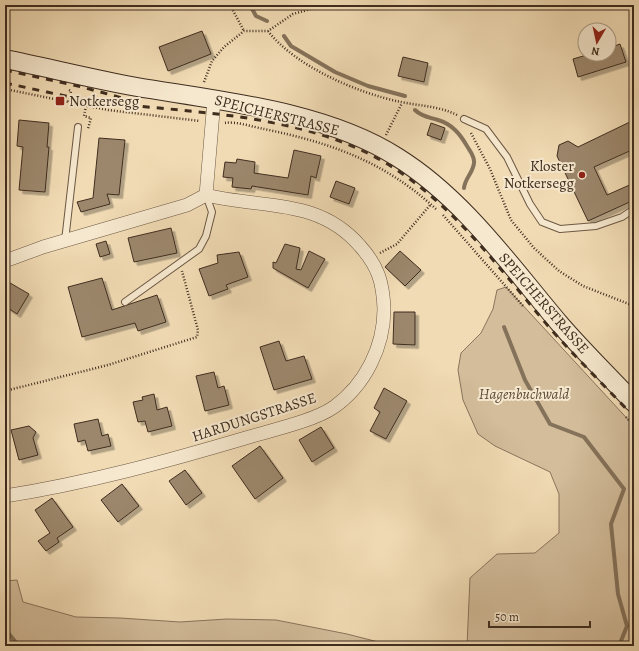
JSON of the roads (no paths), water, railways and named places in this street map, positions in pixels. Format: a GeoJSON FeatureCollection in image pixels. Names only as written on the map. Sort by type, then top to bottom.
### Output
{"type":"FeatureCollection","features":[{"type":"Feature","properties":{"kind":"main road","name":"SPEICHERSTRASSE"},"geometry":{"type":"LineString","coordinates":[[5,59],[100,80],[208,98],[307,120],[348,133],[380,147],[414,168],[451,200],[497,250],[629,408]]}},
{"type":"Feature","properties":{"kind":"street"},"geometry":{"type":"LineString","coordinates":[[5,261],[64,241],[187,205],[206,195],[208,98]]}},
{"type":"Feature","properties":{"kind":"street","name":"HARDUNGSTRASSE"},"geometry":{"type":"LineString","coordinates":[[5,496],[55,488],[155,465],[302,422],[333,408],[359,383],[377,352],[384,318],[383,287],[371,259],[351,235],[323,216],[296,209],[252,201],[222,199],[206,195]]}},
{"type":"Feature","properties":{"kind":"lane"},"geometry":{"type":"LineString","coordinates":[[464,119],[486,129],[507,157],[530,204],[542,222],[560,229],[596,226],[622,217],[634,209]]}},
{"type":"Feature","properties":{"kind":"lane"},"geometry":{"type":"LineString","coordinates":[[64,241],[78,127]]}},
{"type":"Feature","properties":{"kind":"lane"},"geometry":{"type":"LineString","coordinates":[[125,302],[199,249],[206,236],[212,212],[206,195]]}},
{"type":"Feature","properties":{"kind":"waterway"},"geometry":{"type":"LineString","coordinates":[[250,5],[256,16],[267,21]]}},
{"type":"Feature","properties":{"kind":"waterway"},"geometry":{"type":"LineString","coordinates":[[284,36],[291,46],[335,72],[368,86],[405,96]]}},
{"type":"Feature","properties":{"kind":"waterway"},"geometry":{"type":"LineString","coordinates":[[415,110],[423,115],[443,122],[455,130],[472,154],[474,159],[473,167],[464,188]]}},
{"type":"Feature","properties":{"kind":"waterway"},"geometry":{"type":"LineString","coordinates":[[504,327],[525,380],[550,424],[584,437],[624,489],[611,524],[618,594],[627,626],[619,646]]}},
{"type":"Feature","properties":{"kind":"waterway"},"geometry":{"type":"LineString","coordinates":[[5,629],[18,645],[70,643],[74,646]]}},
{"type":"Feature","properties":{"kind":"railway"},"geometry":{"type":"LineString","coordinates":[[5,70],[82,87],[133,101]]}},
{"type":"Feature","properties":{"kind":"railway"},"geometry":{"type":"LineString","coordinates":[[5,83],[69,97],[108,103],[232,116],[293,127],[323,135],[352,146],[382,161],[410,179],[461,224],[484,249],[559,339],[634,417]]}},
{"type":"Feature","properties":{"kind":"place","name":"Notkersegg"},"geometry":{"type":"Point","coordinates":[60,101]}},
{"type":"Feature","properties":{"kind":"place","name":"Kloster Notkersegg"},"geometry":{"type":"Point","coordinates":[582,175]}},
{"type":"Feature","properties":{"kind":"park label","name":"Hagenbuchwald"},"geometry":{"type":"Point","coordinates":[524,394]}}]}
